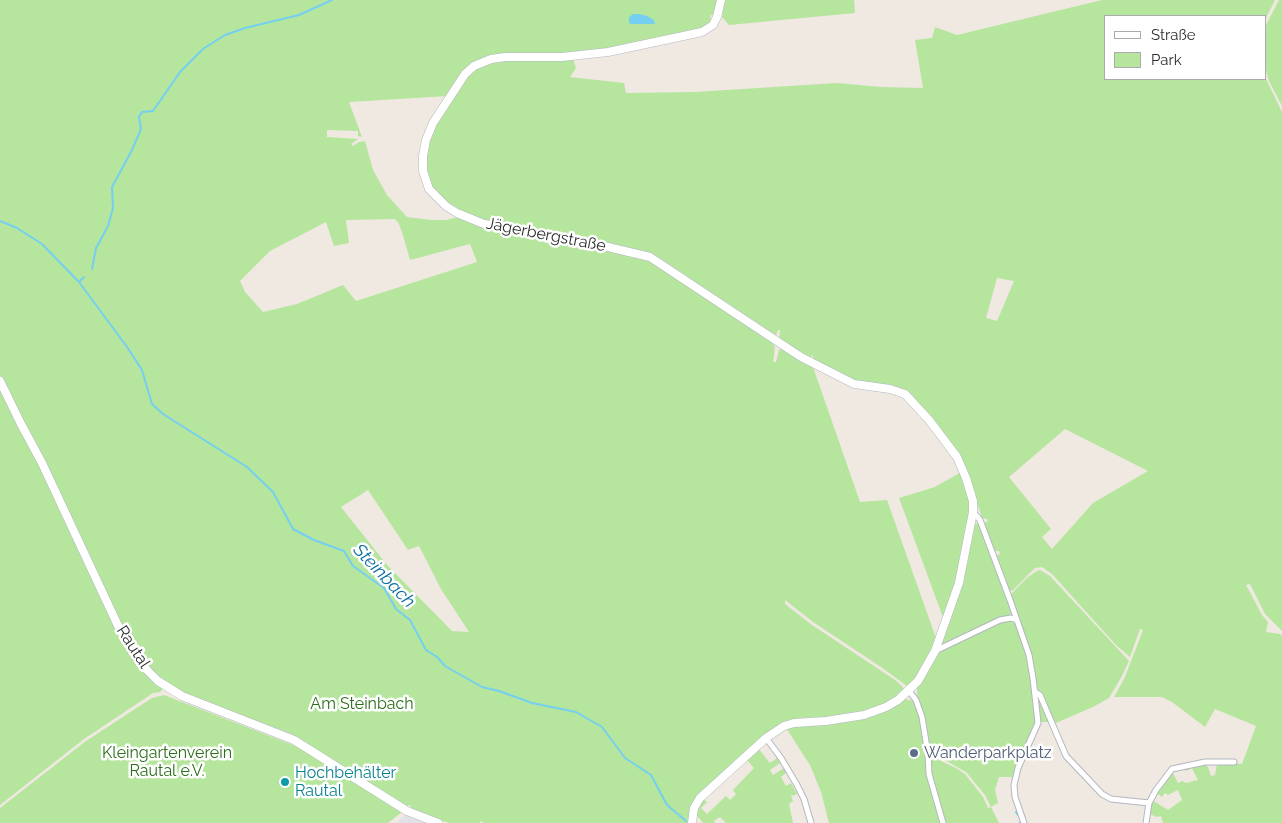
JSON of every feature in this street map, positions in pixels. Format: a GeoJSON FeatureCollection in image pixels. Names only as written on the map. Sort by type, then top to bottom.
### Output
{"type":"FeatureCollection","features":[{"type":"Feature","properties":{"kind":"street","name":"Jägerbergstraße"},"geometry":{"type":"LineString","coordinates":[[694,821],[694,808],[700,798],[766,738],[784,726],[794,723],[826,721],[864,715],[886,707],[909,691],[924,672],[936,651],[959,583],[973,512],[970,489],[957,457],[929,420],[905,394],[890,389],[854,384],[801,358],[650,257],[608,247],[484,224],[451,210],[437,198],[430,189],[423,171],[426,140],[438,115],[465,74],[474,66],[491,59],[505,57],[562,57],[608,52],[702,32],[713,25],[722,0]]}},
{"type":"Feature","properties":{"kind":"street","name":"Rautal"},"geometry":{"type":"LineString","coordinates":[[0,381],[42,463],[120,630],[144,667],[158,681],[182,696],[300,742],[407,810],[438,823]]}},
{"type":"Feature","properties":{"kind":"street","name":"Jägerbergstraße"},"geometry":{"type":"LineString","coordinates":[[973,512],[980,520],[1029,655],[1035,692],[1037,727],[1018,768],[1014,784],[1015,797],[1024,823]]}},
{"type":"Feature","properties":{"kind":"street"},"geometry":{"type":"LineString","coordinates":[[936,651],[1000,620],[1011,618],[1017,620]]}},
{"type":"Feature","properties":{"kind":"street"},"geometry":{"type":"LineString","coordinates":[[909,691],[916,700],[922,717],[929,774],[943,823]]}},
{"type":"Feature","properties":{"kind":"street"},"geometry":{"type":"LineString","coordinates":[[1035,692],[1040,695],[1066,756],[1102,794],[1111,799],[1149,804]]}},
{"type":"Feature","properties":{"kind":"street"},"geometry":{"type":"LineString","coordinates":[[766,738],[798,785],[811,823]]}},
{"type":"Feature","properties":{"kind":"street"},"geometry":{"type":"LineString","coordinates":[[1146,823],[1149,804],[1156,790],[1172,769],[1205,762],[1234,762]]}},
{"type":"Feature","properties":{"kind":"shaded area"},"geometry":{"type":"Polygon","coordinates":[[[407,814],[423,821],[428,823],[396,823],[407,814]]]}},
{"type":"Feature","properties":{"kind":"green space","name":"Am Steinbach"},"geometry":{"type":"Polygon","coordinates":[[[0,0],[719,0],[714,15],[711,15],[710,18],[712,19],[708,24],[699,29],[606,50],[549,54],[499,54],[485,57],[473,64],[448,96],[349,102],[362,137],[358,136],[358,131],[327,130],[327,137],[358,139],[351,144],[353,146],[365,141],[373,170],[387,195],[407,217],[446,220],[459,217],[640,257],[653,262],[771,341],[775,347],[773,362],[776,362],[779,350],[782,349],[813,367],[860,502],[887,500],[937,641],[919,676],[907,686],[813,622],[785,600],[785,604],[812,625],[895,680],[904,689],[903,693],[884,705],[862,712],[827,717],[799,718],[776,727],[692,806],[689,812],[690,823],[483,823],[482,821],[479,823],[450,823],[442,821],[411,809],[409,805],[407,807],[289,733],[209,704],[165,683],[146,666],[124,632],[0,375],[0,0]],[[395,219],[346,220],[349,243],[334,246],[326,222],[270,251],[240,281],[245,292],[263,312],[297,304],[343,285],[356,301],[477,262],[470,244],[410,260],[399,224],[395,219]],[[368,490],[341,507],[387,565],[452,631],[469,632],[441,589],[419,546],[408,550],[368,490]]]}},
{"type":"Feature","properties":{"kind":"green space"},"geometry":{"type":"Polygon","coordinates":[[[725,0],[854,0],[855,13],[729,25],[722,17],[725,0]]]}},
{"type":"Feature","properties":{"kind":"green space"},"geometry":{"type":"Polygon","coordinates":[[[1102,0],[1275,0],[1267,16],[1104,15],[1104,80],[1266,80],[1282,112],[1282,631],[1265,614],[1250,584],[1246,585],[1262,615],[1268,622],[1266,632],[1282,636],[1282,823],[1163,823],[1161,816],[1157,817],[1149,814],[1152,800],[1168,810],[1182,800],[1178,790],[1168,795],[1165,793],[1162,797],[1158,794],[1154,797],[1172,771],[1178,783],[1182,781],[1186,783],[1198,780],[1192,768],[1186,771],[1183,767],[1204,764],[1208,767],[1211,776],[1215,775],[1217,763],[1242,764],[1256,726],[1215,709],[1205,727],[1172,702],[1162,697],[1114,697],[1125,677],[1143,630],[1140,629],[1130,657],[1116,645],[1052,574],[1042,567],[1035,568],[1013,590],[1009,591],[996,556],[1000,554],[999,551],[994,551],[984,523],[988,521],[982,518],[967,470],[913,398],[855,382],[813,359],[813,355],[809,359],[779,341],[780,330],[778,330],[775,337],[663,260],[650,254],[470,216],[447,204],[432,188],[425,170],[429,140],[435,124],[467,76],[475,68],[500,60],[573,59],[576,68],[570,77],[624,83],[626,93],[695,92],[837,83],[923,88],[915,40],[932,38],[935,27],[957,35],[1102,0]],[[997,278],[986,318],[997,321],[1014,281],[997,278]],[[1065,429],[1009,477],[1051,529],[1042,537],[1052,549],[1093,503],[1148,471],[1065,429]]]}},
{"type":"Feature","properties":{"kind":"green space"},"geometry":{"type":"Polygon","coordinates":[[[1279,0],[1282,0],[1282,106],[1267,74],[1267,23],[1279,0]]]}},
{"type":"Feature","properties":{"kind":"green space"},"geometry":{"type":"Polygon","coordinates":[[[0,387],[116,626],[155,681],[163,689],[160,692],[153,693],[84,739],[0,805],[0,387]]]}},
{"type":"Feature","properties":{"kind":"green space"},"geometry":{"type":"Polygon","coordinates":[[[961,472],[969,500],[970,514],[956,582],[944,620],[899,498],[935,487],[961,472]]]}},
{"type":"Feature","properties":{"kind":"green space"},"geometry":{"type":"Polygon","coordinates":[[[975,523],[979,524],[1011,612],[1010,615],[941,646],[961,584],[975,523]]]}},
{"type":"Feature","properties":{"kind":"green space"},"geometry":{"type":"Polygon","coordinates":[[[1040,570],[1050,576],[1129,661],[1109,698],[1056,723],[1053,721],[1038,691],[1031,656],[1010,595],[1028,577],[1040,570]]]}},
{"type":"Feature","properties":{"kind":"green space"},"geometry":{"type":"Polygon","coordinates":[[[1002,621],[1011,621],[1015,624],[1027,657],[1036,722],[1015,769],[1014,777],[999,777],[995,790],[998,803],[991,807],[985,795],[966,772],[929,751],[917,687],[941,650],[1002,621]]]}},
{"type":"Feature","properties":{"kind":"green space","name":"Kleingartenverein Rautal e.V."},"geometry":{"type":"Polygon","coordinates":[[[164,695],[298,747],[403,811],[388,823],[0,823],[0,808],[86,741],[152,698],[164,695]]]}},
{"type":"Feature","properties":{"kind":"green space"},"geometry":{"type":"Polygon","coordinates":[[[1038,697],[1041,702],[1049,722],[1039,722],[1038,697]]]}},
{"type":"Feature","properties":{"kind":"green space"},"geometry":{"type":"Polygon","coordinates":[[[905,699],[916,702],[926,753],[928,781],[941,823],[829,823],[821,792],[810,765],[786,728],[897,705],[905,699]]]}},
{"type":"Feature","properties":{"kind":"green space"},"geometry":{"type":"Polygon","coordinates":[[[758,748],[770,763],[777,758],[780,763],[770,770],[773,775],[784,768],[787,772],[781,777],[786,786],[791,783],[797,794],[791,796],[793,801],[789,804],[793,823],[726,823],[720,817],[714,821],[715,823],[703,823],[696,814],[697,808],[703,799],[707,802],[701,808],[707,814],[726,796],[730,800],[736,794],[733,790],[754,768],[746,759],[758,748]]]}},
{"type":"Feature","properties":{"kind":"green space"},"geometry":{"type":"Polygon","coordinates":[[[930,756],[965,774],[983,797],[988,808],[991,807],[999,823],[945,823],[931,774],[930,756]]]}},
{"type":"Feature","properties":{"kind":"water"},"geometry":{"type":"Polygon","coordinates":[[[633,14],[647,16],[654,20],[655,24],[631,24],[629,23],[629,17],[633,14]]]}},
{"type":"Feature","properties":{"kind":"waterway","name":"Steinbach"},"geometry":{"type":"LineString","coordinates":[[92,269],[96,248],[108,226],[113,208],[112,187],[141,129],[139,117],[142,112],[153,111],[180,72],[203,49],[225,35],[245,28],[299,15],[332,0]]}},
{"type":"Feature","properties":{"kind":"waterway","name":"Steinbach"},"geometry":{"type":"LineString","coordinates":[[0,221],[17,228],[42,244],[78,281]]}},
{"type":"Feature","properties":{"kind":"waterway","name":"Steinbach"},"geometry":{"type":"LineString","coordinates":[[84,277],[79,282],[142,370],[152,404],[163,414],[247,467],[273,492],[293,529],[314,540],[344,551],[353,566],[384,588],[396,609],[410,620],[426,650],[437,657],[445,666],[482,687],[532,703],[576,712],[602,727],[625,758],[651,775],[667,805],[686,821]]}},
{"type":"Feature","properties":{"kind":"place","name":"Wanderparkplatz"},"geometry":{"type":"Point","coordinates":[914,753]}},
{"type":"Feature","properties":{"kind":"place","name":"Hochbehälter Rautal"},"geometry":{"type":"Point","coordinates":[285,782]}}]}
